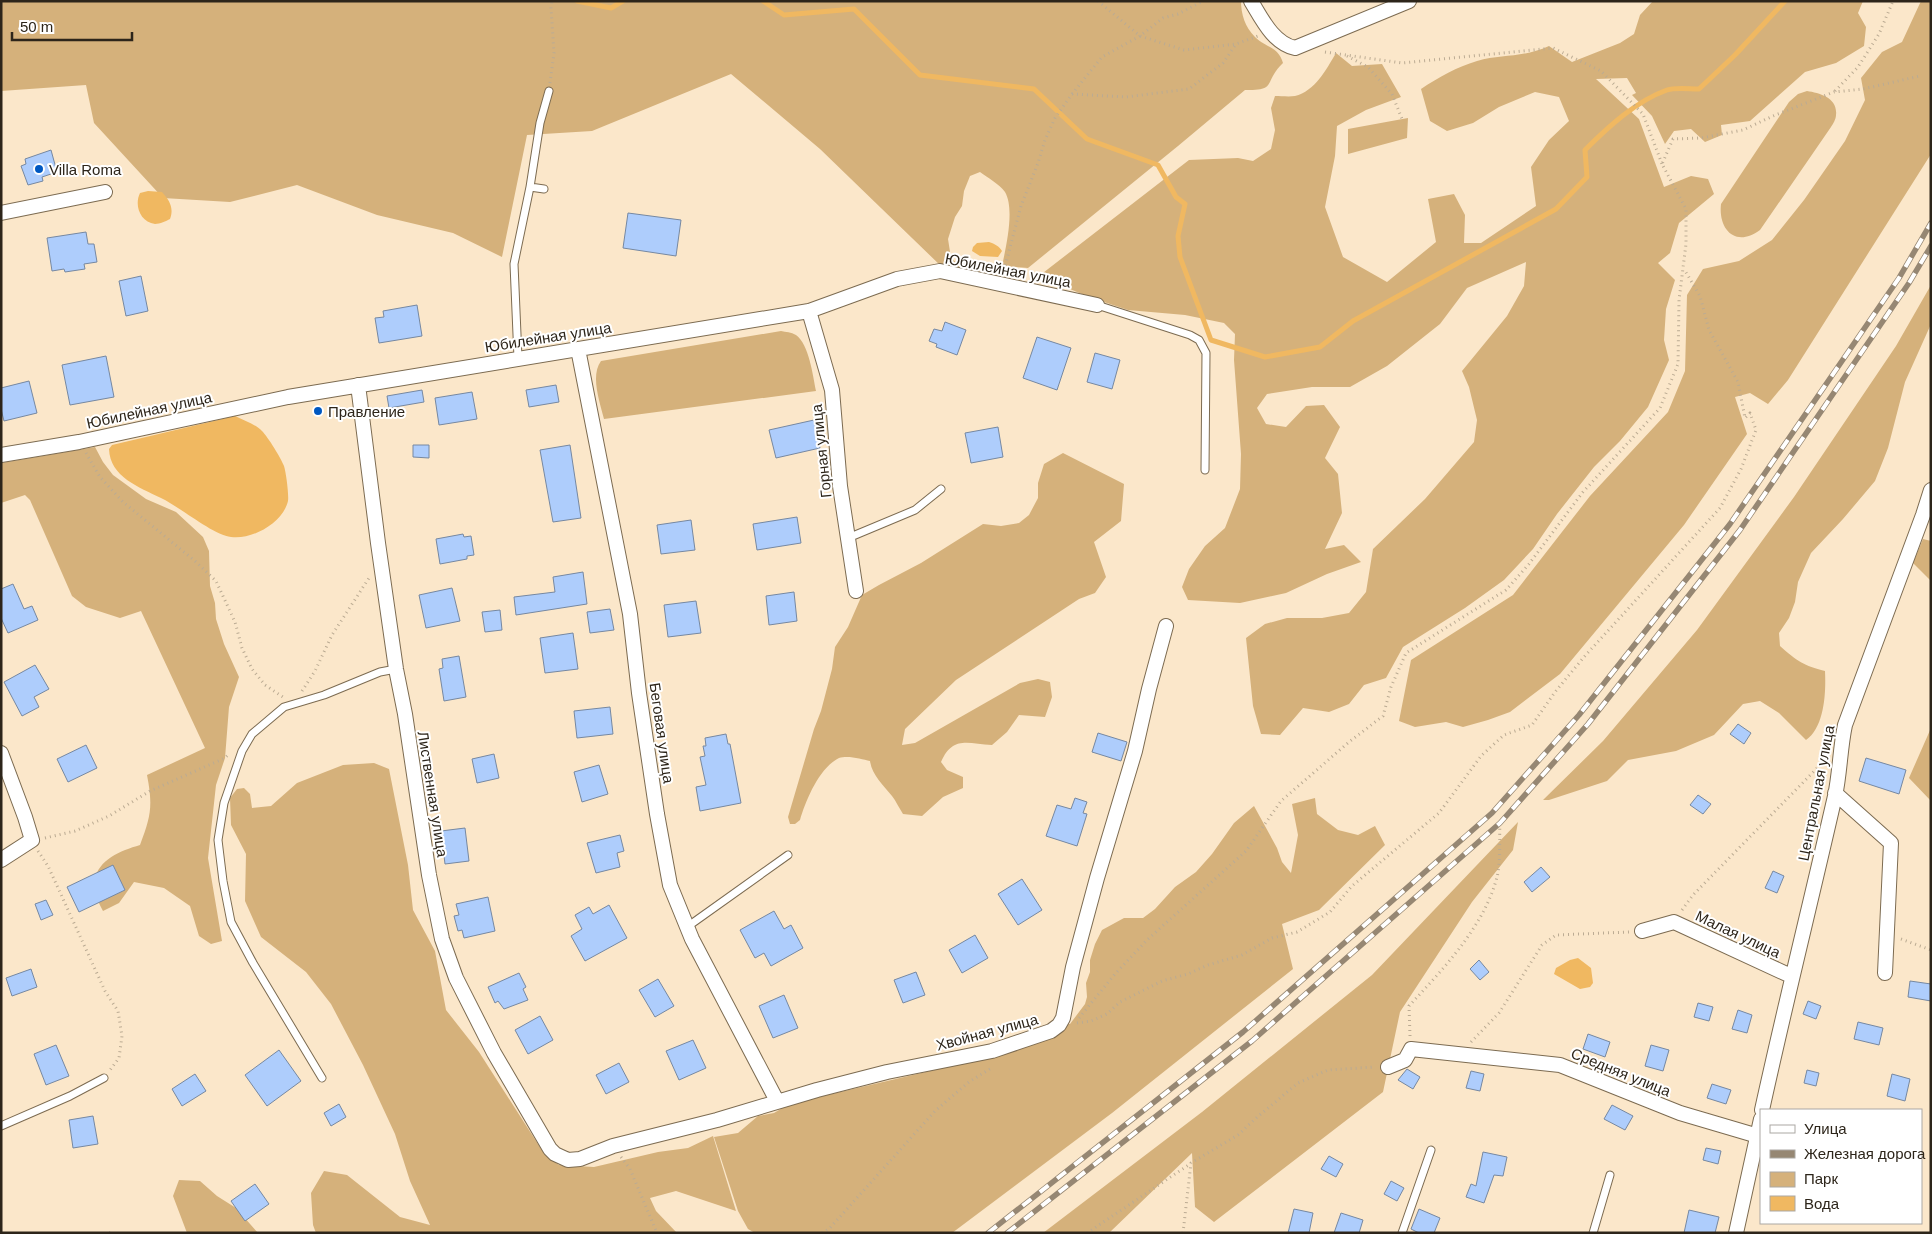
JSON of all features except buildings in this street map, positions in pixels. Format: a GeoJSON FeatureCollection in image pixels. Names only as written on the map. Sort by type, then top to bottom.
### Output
{"type":"FeatureCollection","features":[{"type":"Feature","properties":{"kind":"street"},"geometry":{"type":"LineString","coordinates":[[1251,1],[1270,31],[1282,43],[1300,48],[1409,1]]}},
{"type":"Feature","properties":{"kind":"street"},"geometry":{"type":"LineString","coordinates":[[1,213],[105,192]]}},
{"type":"Feature","properties":{"kind":"street","name":"Юбилейная улица"},"geometry":{"type":"LineString","coordinates":[[1,455],[79,442],[288,396],[810,311],[897,279],[940,271],[1097,304]]}},
{"type":"Feature","properties":{"kind":"street","name":"Горная улица"},"geometry":{"type":"LineString","coordinates":[[810,311],[832,390],[840,486],[856,591]]}},
{"type":"Feature","properties":{"kind":"street","name":"Беговая улица"},"geometry":{"type":"LineString","coordinates":[[578,349],[630,614],[639,693],[657,814],[670,885],[687,927],[777,1101]]}},
{"type":"Feature","properties":{"kind":"street","name":"Лиственная улица"},"geometry":{"type":"LineString","coordinates":[[358,385],[396,669],[405,714],[429,875],[442,939],[456,978],[494,1053],[550,1149],[555,1154],[568,1160],[580,1159]]}},
{"type":"Feature","properties":{"kind":"street","name":"Центральная улица"},"geometry":{"type":"LineString","coordinates":[[1763,1109],[1791,976],[1835,794],[1845,725],[1927,516],[1931,490]]}},
{"type":"Feature","properties":{"kind":"street","name":"Хвойная улица"},"geometry":{"type":"LineString","coordinates":[[580,1159],[613,1146],[717,1120],[777,1101],[887,1072],[992,1051],[1051,1032],[1063,1018],[1073,967],[1094,887],[1136,751],[1149,689],[1166,626]]}},
{"type":"Feature","properties":{"kind":"street"},"geometry":{"type":"LineString","coordinates":[[1,753],[26,817],[32,840],[1,860]]}},
{"type":"Feature","properties":{"kind":"street"},"geometry":{"type":"LineString","coordinates":[[1835,794],[1891,843],[1885,973]]}},
{"type":"Feature","properties":{"kind":"street","name":"Малая улица"},"geometry":{"type":"LineString","coordinates":[[1642,931],[1674,922],[1791,976]]}},
{"type":"Feature","properties":{"kind":"street"},"geometry":{"type":"LineString","coordinates":[[1388,1067],[1405,1060],[1411,1049]]}},
{"type":"Feature","properties":{"kind":"street","name":"Средняя улица"},"geometry":{"type":"LineString","coordinates":[[1411,1049],[1560,1065],[1680,1113],[1758,1136]]}},
{"type":"Feature","properties":{"kind":"street"},"geometry":{"type":"LineString","coordinates":[[1736,1233],[1760,1125]]}},
{"type":"Feature","properties":{"kind":"lane"},"geometry":{"type":"LineString","coordinates":[[518,358],[514,264],[530,187],[540,123],[549,91]]}},
{"type":"Feature","properties":{"kind":"lane"},"geometry":{"type":"LineString","coordinates":[[530,187],[544,189]]}},
{"type":"Feature","properties":{"kind":"lane"},"geometry":{"type":"LineString","coordinates":[[1097,304],[1151,321],[1199,340],[1206,353],[1206,470]]}},
{"type":"Feature","properties":{"kind":"lane"},"geometry":{"type":"LineString","coordinates":[[848,538],[914,510],[941,489]]}},
{"type":"Feature","properties":{"kind":"lane"},"geometry":{"type":"LineString","coordinates":[[322,1078],[231,922],[222,881],[218,840],[224,803],[242,751],[252,734],[284,707],[324,695],[380,672],[396,669]]}},
{"type":"Feature","properties":{"kind":"lane"},"geometry":{"type":"LineString","coordinates":[[687,927],[788,855]]}},
{"type":"Feature","properties":{"kind":"lane"},"geometry":{"type":"LineString","coordinates":[[1,1126],[70,1096],[104,1078]]}},
{"type":"Feature","properties":{"kind":"lane"},"geometry":{"type":"LineString","coordinates":[[1402,1233],[1431,1150]]}},
{"type":"Feature","properties":{"kind":"lane"},"geometry":{"type":"LineString","coordinates":[[1593,1233],[1610,1175]]}},
{"type":"Feature","properties":{"kind":"path"},"geometry":{"type":"LineString","coordinates":[[549,91],[554,53],[552,1]]}},
{"type":"Feature","properties":{"kind":"path"},"geometry":{"type":"LineString","coordinates":[[1098,1],[1140,36],[1184,50],[1236,44],[1270,31]]}},
{"type":"Feature","properties":{"kind":"path"},"geometry":{"type":"LineString","coordinates":[[1000,284],[1021,206],[1038,164],[1045,140],[1055,118],[1072,94],[1102,57],[1140,36],[1163,18],[1178,14],[1203,1]]}},
{"type":"Feature","properties":{"kind":"path"},"geometry":{"type":"LineString","coordinates":[[1834,92],[1858,67],[1879,34],[1893,1]]}},
{"type":"Feature","properties":{"kind":"path"},"geometry":{"type":"LineString","coordinates":[[1072,94],[1126,97],[1189,89],[1223,63],[1236,44]]}},
{"type":"Feature","properties":{"kind":"path"},"geometry":{"type":"LineString","coordinates":[[1075,1023],[1115,974],[1147,940],[1246,851],[1281,800],[1349,742],[1383,716],[1391,687],[1406,653],[1506,590],[1529,564],[1583,492],[1660,408],[1678,364],[1678,300],[1686,244],[1686,209],[1662,164],[1643,114],[1601,71],[1553,48],[1402,64],[1300,48]]}},
{"type":"Feature","properties":{"kind":"path"},"geometry":{"type":"LineString","coordinates":[[1344,55],[1368,67],[1392,94],[1402,119]]}},
{"type":"Feature","properties":{"kind":"path"},"geometry":{"type":"LineString","coordinates":[[1662,164],[1673,139],[1701,138],[1743,130],[1834,92],[1863,89],[1920,76]]}},
{"type":"Feature","properties":{"kind":"path"},"geometry":{"type":"LineString","coordinates":[[1070,1024],[1091,1021],[1107,1014],[1120,1002],[1162,981],[1242,955],[1272,938],[1297,932],[1330,912],[1352,886],[1439,813],[1487,751],[1504,735],[1532,726],[1584,657],[1720,508],[1741,469],[1756,430],[1750,412],[1745,418],[1738,382],[1709,330],[1700,296],[1683,269]]}},
{"type":"Feature","properties":{"kind":"path"},"geometry":{"type":"LineString","coordinates":[[79,442],[100,477],[123,502],[195,560],[216,582],[252,669],[265,685],[293,704],[315,670],[332,635],[381,562]]}},
{"type":"Feature","properties":{"kind":"path"},"geometry":{"type":"LineString","coordinates":[[1674,922],[1693,895],[1841,744]]}},
{"type":"Feature","properties":{"kind":"path"},"geometry":{"type":"LineString","coordinates":[[104,1078],[119,1058],[122,1036],[118,1011],[105,991],[48,866],[32,840],[84,828],[109,816],[150,791],[191,775],[225,758],[232,752]]}},
{"type":"Feature","properties":{"kind":"path"},"geometry":{"type":"LineString","coordinates":[[1411,1049],[1409,1006],[1458,950],[1475,927],[1490,897],[1498,875],[1500,823]]}},
{"type":"Feature","properties":{"kind":"path"},"geometry":{"type":"LineString","coordinates":[[1461,1054],[1499,1013],[1542,945],[1548,939],[1556,935],[1642,931]]}},
{"type":"Feature","properties":{"kind":"path"},"geometry":{"type":"LineString","coordinates":[[1886,934],[1931,950]]}},
{"type":"Feature","properties":{"kind":"path"},"geometry":{"type":"LineString","coordinates":[[822,1233],[829,1229],[865,1190],[904,1143],[935,1110],[969,1082],[996,1065]]}},
{"type":"Feature","properties":{"kind":"path"},"geometry":{"type":"LineString","coordinates":[[1087,1233],[1190,1163],[1238,1136],[1255,1119],[1298,1084],[1328,1070],[1388,1067]]}},
{"type":"Feature","properties":{"kind":"path"},"geometry":{"type":"LineString","coordinates":[[613,1146],[630,1169],[657,1233]]}},
{"type":"Feature","properties":{"kind":"path"},"geometry":{"type":"LineString","coordinates":[[1183,1233],[1190,1163]]}},
{"type":"Feature","properties":{"kind":"green space"},"geometry":{"type":"Polygon","coordinates":[[[1,1],[1241,1],[1246,25],[1259,41],[1278,53],[1283,63],[1266,87],[1245,90],[1028,268],[1002,266],[1010,218],[1008,199],[1003,189],[980,172],[970,176],[964,191],[962,206],[955,217],[948,239],[951,258],[957,263],[973,264],[975,268],[971,273],[943,268],[820,149],[731,74],[592,131],[527,135],[502,257],[453,233],[377,215],[297,185],[230,202],[163,198],[94,123],[86,85],[1,91],[1,1]]]}},
{"type":"Feature","properties":{"kind":"green space"},"geometry":{"type":"Polygon","coordinates":[[[1653,1],[1863,1],[1858,13],[1866,27],[1864,46],[1836,63],[1805,72],[1750,121],[1721,125],[1722,135],[1705,142],[1691,129],[1674,131],[1665,144],[1652,116],[1632,95],[1636,93],[1627,78],[1596,79],[1639,119],[1664,187],[1691,176],[1708,179],[1714,194],[1679,223],[1670,253],[1658,263],[1675,280],[1666,309],[1664,340],[1669,360],[1648,407],[1620,441],[1594,467],[1557,514],[1533,549],[1504,580],[1465,608],[1403,647],[1386,678],[1364,685],[1349,704],[1329,712],[1303,708],[1280,735],[1261,734],[1253,706],[1246,638],[1265,624],[1287,618],[1322,618],[1349,613],[1366,592],[1373,549],[1425,499],[1474,442],[1477,420],[1469,387],[1462,371],[1507,316],[1524,286],[1526,262],[1467,288],[1440,324],[1387,366],[1350,387],[1312,387],[1267,394],[1257,408],[1266,424],[1286,427],[1306,406],[1324,405],[1340,427],[1325,458],[1338,474],[1342,513],[1325,549],[1344,545],[1361,562],[1327,574],[1286,593],[1240,603],[1188,600],[1182,587],[1189,569],[1205,546],[1225,528],[1240,489],[1241,454],[1234,360],[1235,334],[1224,323],[1185,315],[1128,310],[1089,297],[1039,276],[1189,160],[1238,158],[1253,161],[1271,149],[1275,130],[1271,108],[1275,96],[1295,96],[1308,90],[1319,79],[1336,53],[1352,66],[1382,64],[1401,97],[1366,110],[1337,126],[1335,156],[1325,207],[1343,257],[1387,282],[1436,242],[1428,199],[1454,194],[1465,215],[1464,243],[1481,243],[1536,206],[1531,167],[1549,140],[1569,121],[1559,97],[1535,92],[1499,107],[1473,123],[1447,131],[1430,121],[1421,89],[1470,63],[1521,54],[1549,46],[1572,62],[1620,43],[1634,34],[1640,15],[1653,1]]]}},
{"type":"Feature","properties":{"kind":"green space"},"geometry":{"type":"Polygon","coordinates":[[[1921,1],[1931,1],[1931,154],[1788,380],[1768,404],[1750,393],[1735,397],[1747,434],[1684,525],[1560,674],[1510,712],[1463,727],[1446,722],[1415,727],[1399,721],[1411,660],[1513,595],[1590,496],[1668,412],[1685,371],[1687,295],[1703,269],[1739,261],[1772,240],[1804,200],[1845,141],[1865,100],[1861,78],[1882,52],[1902,42],[1921,1]]]}},
{"type":"Feature","properties":{"kind":"green space"},"geometry":{"type":"Polygon","coordinates":[[[1807,91],[1817,93],[1831,100],[1836,109],[1836,117],[1833,123],[1760,230],[1743,237],[1736,237],[1730,234],[1722,222],[1721,204],[1789,102],[1798,94],[1807,91]]]}},
{"type":"Feature","properties":{"kind":"green space"},"geometry":{"type":"Polygon","coordinates":[[[1408,118],[1407,138],[1348,154],[1348,129],[1408,118]]]}},
{"type":"Feature","properties":{"kind":"green space"},"geometry":{"type":"Polygon","coordinates":[[[1931,285],[1931,324],[1905,382],[1888,448],[1875,481],[1811,553],[1798,582],[1795,602],[1789,618],[1779,633],[1780,646],[1786,651],[1806,665],[1825,671],[1821,718],[1812,734],[1806,740],[1779,713],[1760,701],[1743,704],[1714,735],[1676,751],[1628,760],[1607,781],[1549,800],[1543,800],[1603,741],[1697,630],[1794,497],[1896,346],[1931,285]]]}},
{"type":"Feature","properties":{"kind":"green space"},"geometry":{"type":"Polygon","coordinates":[[[781,331],[796,335],[804,345],[810,361],[816,391],[604,419],[596,381],[596,374],[601,361],[781,331]]]}},
{"type":"Feature","properties":{"kind":"green space"},"geometry":{"type":"Polygon","coordinates":[[[95,447],[113,475],[146,499],[176,512],[203,537],[209,551],[210,586],[215,603],[216,619],[224,644],[239,677],[229,707],[225,758],[216,785],[208,858],[222,941],[211,944],[199,936],[190,906],[164,888],[134,882],[119,903],[103,911],[95,892],[94,881],[100,867],[111,857],[140,845],[150,811],[147,775],[205,748],[141,611],[120,618],[86,607],[72,596],[30,500],[25,495],[1,503],[1,463],[95,447]]]}},
{"type":"Feature","properties":{"kind":"green space"},"geometry":{"type":"Polygon","coordinates":[[[1063,453],[1124,484],[1121,521],[1094,542],[1106,577],[1095,593],[1079,599],[956,680],[905,729],[902,745],[915,743],[1020,683],[1038,679],[1050,682],[1052,697],[1045,717],[1019,715],[1007,732],[992,745],[962,743],[956,744],[951,748],[941,762],[947,770],[963,777],[963,788],[943,797],[922,816],[903,814],[875,775],[870,761],[847,757],[839,758],[825,769],[814,785],[800,820],[795,824],[790,824],[788,817],[821,711],[832,669],[835,647],[848,627],[862,595],[921,563],[983,524],[1001,526],[1019,523],[1029,515],[1038,498],[1038,483],[1044,464],[1063,453]]]}},
{"type":"Feature","properties":{"kind":"green space"},"geometry":{"type":"Polygon","coordinates":[[[1923,539],[1931,541],[1931,581],[1913,563],[1923,539]]]}},
{"type":"Feature","properties":{"kind":"green space"},"geometry":{"type":"Polygon","coordinates":[[[1931,728],[1931,801],[1909,778],[1931,728]]]}},
{"type":"Feature","properties":{"kind":"green space"},"geometry":{"type":"Polygon","coordinates":[[[374,763],[389,769],[408,865],[413,910],[435,951],[446,1010],[479,1052],[545,1155],[559,1165],[594,1167],[658,1152],[688,1148],[713,1136],[736,1211],[676,1191],[650,1198],[656,1211],[677,1233],[316,1233],[313,1225],[311,1193],[324,1171],[347,1175],[400,1217],[430,1225],[410,1181],[395,1134],[363,1065],[331,1004],[306,972],[261,937],[245,901],[246,854],[231,825],[230,798],[237,789],[244,788],[250,794],[252,808],[271,806],[297,783],[343,765],[374,763]]]}},
{"type":"Feature","properties":{"kind":"green space"},"geometry":{"type":"Polygon","coordinates":[[[1315,798],[1317,814],[1338,830],[1358,835],[1375,826],[1385,845],[1319,910],[1282,924],[1293,969],[1112,1113],[952,1233],[755,1233],[748,1229],[738,1211],[714,1137],[738,1133],[758,1116],[774,1113],[789,1104],[1011,1052],[1031,1044],[1066,1024],[1070,1024],[1085,1004],[1090,960],[1102,930],[1124,918],[1143,918],[1155,909],[1175,887],[1196,872],[1212,854],[1234,823],[1254,806],[1277,848],[1282,862],[1291,873],[1298,835],[1292,804],[1315,798]]]}},
{"type":"Feature","properties":{"kind":"green space"},"geometry":{"type":"Polygon","coordinates":[[[1518,822],[1513,850],[1472,902],[1400,1012],[1383,1092],[1214,1222],[1195,1207],[1192,1153],[1109,1233],[1043,1233],[1202,1112],[1372,975],[1518,822]]]}},
{"type":"Feature","properties":{"kind":"green space"},"geometry":{"type":"Polygon","coordinates":[[[179,1180],[200,1181],[217,1196],[236,1208],[258,1233],[187,1233],[173,1196],[179,1180]]]}},
{"type":"Feature","properties":{"kind":"water"},"geometry":{"type":"Polygon","coordinates":[[[148,191],[162,192],[165,195],[171,208],[170,219],[155,224],[145,220],[138,208],[138,198],[140,193],[148,191]]]}},
{"type":"Feature","properties":{"kind":"water"},"geometry":{"type":"Polygon","coordinates":[[[989,242],[997,245],[1002,251],[998,257],[980,256],[972,251],[977,243],[989,242]]]}},
{"type":"Feature","properties":{"kind":"water"},"geometry":{"type":"Polygon","coordinates":[[[235,416],[262,431],[280,458],[286,473],[288,501],[285,509],[273,523],[257,533],[248,536],[231,537],[215,531],[169,502],[127,480],[114,467],[109,449],[112,445],[235,416]]]}},
{"type":"Feature","properties":{"kind":"water"},"geometry":{"type":"Polygon","coordinates":[[[1578,958],[1591,968],[1593,983],[1590,987],[1580,989],[1554,974],[1556,968],[1578,958]]]}},
{"type":"Feature","properties":{"kind":"waterway"},"geometry":{"type":"LineString","coordinates":[[577,1],[611,8],[623,1]]}},
{"type":"Feature","properties":{"kind":"waterway"},"geometry":{"type":"LineString","coordinates":[[763,1],[784,15],[854,9],[920,75],[1034,89],[1087,139],[1158,165],[1176,197],[1185,204],[1178,236],[1180,257],[1211,340],[1265,357],[1320,347],[1353,321],[1556,209],[1587,177],[1585,150],[1603,132],[1633,108],[1667,90],[1699,89],[1735,55],[1785,1]]}},
{"type":"Feature","properties":{"kind":"railway"},"geometry":{"type":"LineString","coordinates":[[988,1233],[1243,1032],[1492,813],[1579,715],[1730,524],[1899,278],[1931,223]]}},
{"type":"Feature","properties":{"kind":"railway"},"geometry":{"type":"LineString","coordinates":[[1007,1233],[1252,1041],[1500,823],[1588,724],[1740,530],[1909,283],[1931,246]]}},
{"type":"Feature","properties":{"kind":"place","name":"Villa Roma"},"geometry":{"type":"Point","coordinates":[39,169]}},
{"type":"Feature","properties":{"kind":"place","name":"Правление"},"geometry":{"type":"Point","coordinates":[318,411]}}]}
